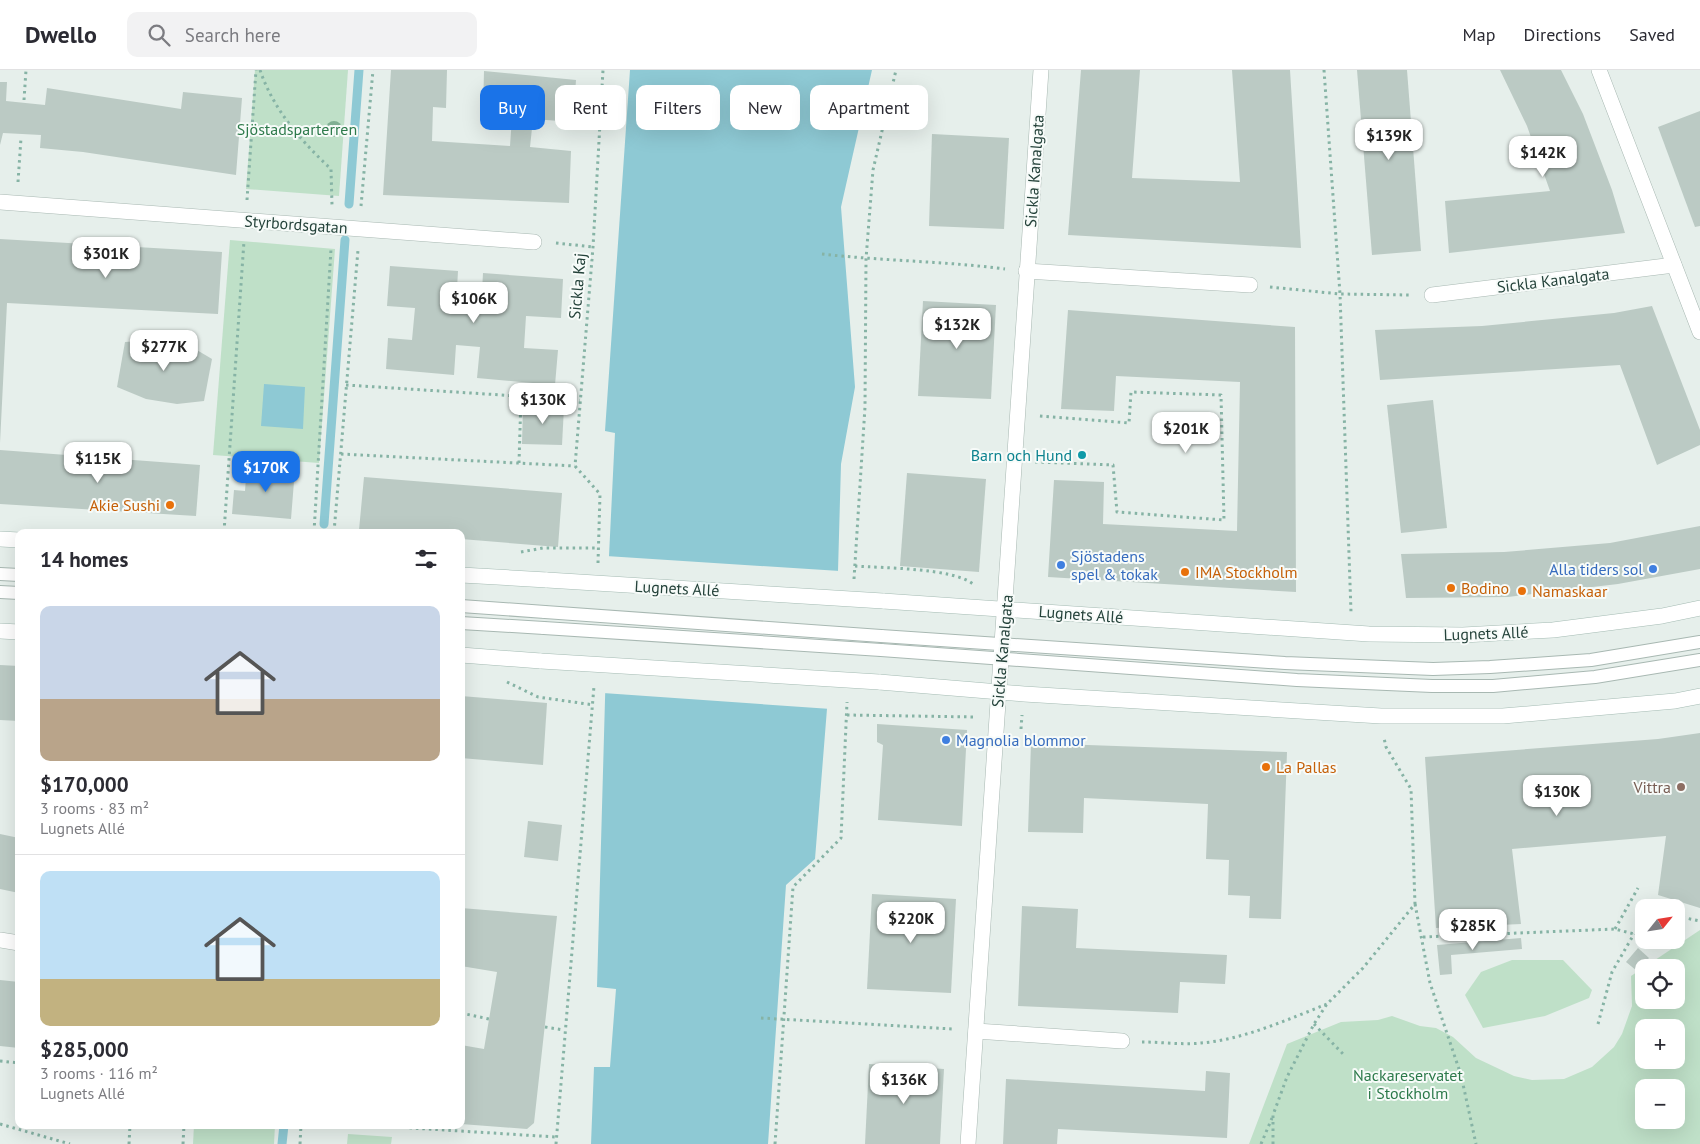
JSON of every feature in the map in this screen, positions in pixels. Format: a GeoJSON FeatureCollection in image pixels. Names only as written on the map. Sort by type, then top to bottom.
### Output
{"type":"FeatureCollection","features":[{"type":"Feature","properties":{"kind":"street","name":"Sickla Kanalgata"},"geometry":{"type":"LineString","coordinates":[[968,1144],[1041,70]]}},
{"type":"Feature","properties":{"kind":"street"},"geometry":{"type":"LineString","coordinates":[[1599,70],[1700,332]]}},
{"type":"Feature","properties":{"kind":"street","name":"Styrbordsgatan"},"geometry":{"type":"LineString","coordinates":[[0,202],[534,242]]}},
{"type":"Feature","properties":{"kind":"street","name":"Sickla Kanalgata"},"geometry":{"type":"LineString","coordinates":[[1432,295],[1674,264]]}},
{"type":"Feature","properties":{"kind":"street"},"geometry":{"type":"LineString","coordinates":[[1026,272],[1250,285]]}},
{"type":"Feature","properties":{"kind":"street"},"geometry":{"type":"LineString","coordinates":[[0,539],[15,540]]}},
{"type":"Feature","properties":{"kind":"street","name":"Lugnets Allé"},"geometry":{"type":"LineString","coordinates":[[465,575],[883,600],[1369,634],[1453,635],[1553,630],[1662,616],[1700,608]]}},
{"type":"Feature","properties":{"kind":"street"},"geometry":{"type":"LineString","coordinates":[[0,631],[15,632]]}},
{"type":"Feature","properties":{"kind":"street"},"geometry":{"type":"LineString","coordinates":[[465,655],[1381,716],[1503,716],[1675,701],[1700,696]]}},
{"type":"Feature","properties":{"kind":"street"},"geometry":{"type":"LineString","coordinates":[[0,940],[15,942]]}},
{"type":"Feature","properties":{"kind":"street"},"geometry":{"type":"LineString","coordinates":[[976,1031],[1122,1041]]}},
{"type":"Feature","properties":{"kind":"lane"},"geometry":{"type":"LineString","coordinates":[[0,574],[15,575]]}},
{"type":"Feature","properties":{"kind":"lane"},"geometry":{"type":"LineString","coordinates":[[0,592],[15,593]]}},
{"type":"Feature","properties":{"kind":"lane"},"geometry":{"type":"LineString","coordinates":[[465,606],[881,636],[1002,651],[1288,679],[1432,686],[1493,686],[1595,677],[1700,660]]}},
{"type":"Feature","properties":{"kind":"lane"},"geometry":{"type":"LineString","coordinates":[[465,623],[880,650],[1002,651],[1433,668],[1490,667],[1591,660],[1700,642]]}},
{"type":"Feature","properties":{"kind":"path"},"geometry":{"type":"LineString","coordinates":[[24,100],[26,70]]}},
{"type":"Feature","properties":{"kind":"path"},"geometry":{"type":"LineString","coordinates":[[224,529],[256,70]]}},
{"type":"Feature","properties":{"kind":"path"},"geometry":{"type":"LineString","coordinates":[[260,70],[267,90],[306,147],[331,169],[333,226],[314,529]]}},
{"type":"Feature","properties":{"kind":"path"},"geometry":{"type":"LineString","coordinates":[[334,529],[373,70]]}},
{"type":"Feature","properties":{"kind":"path","name":"Sickla Kaj"},"geometry":{"type":"LineString","coordinates":[[575,466],[592,247],[603,70]]}},
{"type":"Feature","properties":{"kind":"path"},"geometry":{"type":"LineString","coordinates":[[854,586],[865,407],[866,259],[873,170],[896,70]]}},
{"type":"Feature","properties":{"kind":"path"},"geometry":{"type":"LineString","coordinates":[[1324,70],[1340,294],[1351,612]]}},
{"type":"Feature","properties":{"kind":"path"},"geometry":{"type":"LineString","coordinates":[[17,203],[21,138]]}},
{"type":"Feature","properties":{"kind":"path"},"geometry":{"type":"LineString","coordinates":[[534,242],[592,247]]}},
{"type":"Feature","properties":{"kind":"path"},"geometry":{"type":"LineString","coordinates":[[822,254],[866,259],[930,261],[990,267]]}},
{"type":"Feature","properties":{"kind":"path"},"geometry":{"type":"LineString","coordinates":[[1250,285],[1340,294],[1432,295]]}},
{"type":"Feature","properties":{"kind":"path"},"geometry":{"type":"LineString","coordinates":[[346,385],[580,400]]}},
{"type":"Feature","properties":{"kind":"path"},"geometry":{"type":"LineString","coordinates":[[1018,415],[1129,423],[1130,392],[1221,395],[1224,520],[1117,512],[1113,465],[1043,462]]}},
{"type":"Feature","properties":{"kind":"path"},"geometry":{"type":"LineString","coordinates":[[519,463],[521,396]]}},
{"type":"Feature","properties":{"kind":"path"},"geometry":{"type":"LineString","coordinates":[[340,454],[575,466],[600,494],[598,568]]}},
{"type":"Feature","properties":{"kind":"path"},"geometry":{"type":"LineString","coordinates":[[521,552],[543,548],[598,548]]}},
{"type":"Feature","properties":{"kind":"path"},"geometry":{"type":"LineString","coordinates":[[855,566],[936,573],[966,578],[978,587]]}},
{"type":"Feature","properties":{"kind":"path"},"geometry":{"type":"LineString","coordinates":[[556,1144],[595,676]]}},
{"type":"Feature","properties":{"kind":"path"},"geometry":{"type":"LineString","coordinates":[[506,682],[538,696],[594,705]]}},
{"type":"Feature","properties":{"kind":"path"},"geometry":{"type":"LineString","coordinates":[[775,1144],[793,887],[841,838],[848,695]]}},
{"type":"Feature","properties":{"kind":"path"},"geometry":{"type":"LineString","coordinates":[[846,715],[975,718]]}},
{"type":"Feature","properties":{"kind":"path"},"geometry":{"type":"LineString","coordinates":[[1381,716],[1386,747],[1411,790],[1415,904],[1423,937],[1430,983],[1461,1075],[1476,1144]]}},
{"type":"Feature","properties":{"kind":"path"},"geometry":{"type":"LineString","coordinates":[[1615,929],[1638,888]]}},
{"type":"Feature","properties":{"kind":"path"},"geometry":{"type":"LineString","coordinates":[[1261,1144],[1287,1077],[1326,1004],[1363,968],[1415,904]]}},
{"type":"Feature","properties":{"kind":"path"},"geometry":{"type":"LineString","coordinates":[[1685,918],[1700,921]]}},
{"type":"Feature","properties":{"kind":"path"},"geometry":{"type":"LineString","coordinates":[[1423,937],[1615,929],[1634,934],[1612,972],[1598,1024]]}},
{"type":"Feature","properties":{"kind":"path"},"geometry":{"type":"LineString","coordinates":[[1149,1042],[1200,1043],[1225,1039],[1289,1019],[1326,1004]]}},
{"type":"Feature","properties":{"kind":"path"},"geometry":{"type":"LineString","coordinates":[[465,1015],[489,1019]]}},
{"type":"Feature","properties":{"kind":"path"},"geometry":{"type":"LineString","coordinates":[[761,1018],[944,1029]]}},
{"type":"Feature","properties":{"kind":"path"},"geometry":{"type":"LineString","coordinates":[[1314,1024],[1344,1055]]}},
{"type":"Feature","properties":{"kind":"path"},"geometry":{"type":"LineString","coordinates":[[545,1027],[564,1030]]}},
{"type":"Feature","properties":{"kind":"path"},"geometry":{"type":"LineString","coordinates":[[0,1061],[15,1062]]}},
{"type":"Feature","properties":{"kind":"path"},"geometry":{"type":"LineString","coordinates":[[1273,1115],[1273,1144]]}},
{"type":"Feature","properties":{"kind":"path"},"geometry":{"type":"LineString","coordinates":[[0,1124],[15,1129]]}},
{"type":"Feature","properties":{"kind":"path"},"geometry":{"type":"LineString","coordinates":[[15,1129],[55,1142],[70,1144]]}},
{"type":"Feature","properties":{"kind":"path"},"geometry":{"type":"LineString","coordinates":[[129,1144],[130,1129]]}},
{"type":"Feature","properties":{"kind":"path"},"geometry":{"type":"LineString","coordinates":[[183,1144],[184,1129]]}},
{"type":"Feature","properties":{"kind":"path"},"geometry":{"type":"LineString","coordinates":[[300,1144],[301,1129]]}},
{"type":"Feature","properties":{"kind":"path"},"geometry":{"type":"LineString","coordinates":[[428,1129],[556,1137]]}},
{"type":"Feature","properties":{"kind":"green space","name":"Sjöstadsparterren"},"geometry":{"type":"Polygon","coordinates":[[[255,70],[348,70],[339,196],[246,189],[255,70]]]}},
{"type":"Feature","properties":{"kind":"green space"},"geometry":{"type":"Polygon","coordinates":[[[230,240],[335,249],[319,463],[213,455],[230,240]]]}},
{"type":"Feature","properties":{"kind":"green space","name":"Nackareservatet i Stockholm"},"geometry":{"type":"Polygon","coordinates":[[[1700,930],[1700,1144],[1249,1144],[1287,1044],[1341,1022],[1378,1020],[1392,1016],[1420,1026],[1436,1028],[1453,1037],[1476,1058],[1514,1076],[1532,1080],[1564,1079],[1592,1067],[1614,1047],[1622,1034],[1632,1006],[1631,976],[1635,973],[1635,1009],[1685,1009],[1685,959],[1656,959],[1672,949],[1685,949],[1685,940],[1700,930]]]}},
{"type":"Feature","properties":{"kind":"green space"},"geometry":{"type":"Polygon","coordinates":[[[1512,960],[1563,960],[1592,990],[1589,998],[1545,1016],[1483,1028],[1465,995],[1481,972],[1512,960]]]}},
{"type":"Feature","properties":{"kind":"green space"},"geometry":{"type":"Polygon","coordinates":[[[194,1129],[275,1129],[274,1144],[193,1144],[194,1129]]]}},
{"type":"Feature","properties":{"kind":"green space"},"geometry":{"type":"Polygon","coordinates":[[[348,1134],[392,1137],[391,1144],[347,1144],[348,1134]]]}},
{"type":"Feature","properties":{"kind":"water"},"geometry":{"type":"Polygon","coordinates":[[[630,70],[872,70],[869,85],[810,85],[810,130],[858,130],[841,207],[855,387],[841,464],[838,571],[815,859],[786,885],[768,1144],[591,1144],[594,1067],[610,1067],[616,989],[597,987],[609,556],[615,433],[605,431],[630,70]]]}},
{"type":"Feature","properties":{"kind":"water"},"geometry":{"type":"Polygon","coordinates":[[[264,384],[305,387],[303,429],[261,426],[264,384]]]}},
{"type":"Feature","properties":{"kind":"pier"},"geometry":{"type":"Polygon","coordinates":[[[606,556],[840,571],[831,709],[603,693],[606,556]]]}},
{"type":"Feature","properties":{"kind":"building"},"geometry":{"type":"Polygon","coordinates":[[[391,70],[447,70],[446,108],[433,107],[432,141],[510,146],[511,130],[532,130],[530,147],[571,151],[569,203],[383,195],[391,70]]]}},
{"type":"Feature","properties":{"kind":"building"},"geometry":{"type":"Polygon","coordinates":[[[1081,70],[1140,70],[1132,178],[1240,182],[1232,70],[1290,70],[1301,248],[1068,235],[1081,70]]]}},
{"type":"Feature","properties":{"kind":"building"},"geometry":{"type":"Polygon","coordinates":[[[1357,70],[1407,70],[1421,251],[1372,255],[1357,70]]]}},
{"type":"Feature","properties":{"kind":"building"},"geometry":{"type":"Polygon","coordinates":[[[1500,70],[1561,70],[1583,114],[1612,190],[1625,233],[1449,253],[1445,201],[1550,191],[1527,126],[1500,70]]]}},
{"type":"Feature","properties":{"kind":"building"},"geometry":{"type":"Polygon","coordinates":[[[484,71],[576,80],[576,85],[555,85],[555,121],[545,120],[545,85],[484,85],[484,71]]]}},
{"type":"Feature","properties":{"kind":"building"},"geometry":{"type":"Polygon","coordinates":[[[0,82],[7,82],[6,101],[45,105],[47,88],[181,109],[183,92],[242,98],[236,175],[83,152],[40,148],[41,135],[3,133],[0,145],[0,82]]]}},
{"type":"Feature","properties":{"kind":"building"},"geometry":{"type":"Polygon","coordinates":[[[1700,111],[1700,226],[1695,227],[1658,127],[1700,111]]]}},
{"type":"Feature","properties":{"kind":"building"},"geometry":{"type":"Polygon","coordinates":[[[932,134],[1009,138],[1004,229],[929,226],[932,134]]]}},
{"type":"Feature","properties":{"kind":"building"},"geometry":{"type":"Polygon","coordinates":[[[0,239],[222,252],[218,314],[7,303],[0,443],[0,239]]]}},
{"type":"Feature","properties":{"kind":"building"},"geometry":{"type":"Polygon","coordinates":[[[390,266],[458,271],[456,307],[481,309],[483,273],[563,279],[561,318],[526,316],[524,348],[558,350],[555,385],[477,378],[480,347],[456,345],[454,375],[386,369],[388,338],[412,340],[415,308],[387,306],[390,266]]]}},
{"type":"Feature","properties":{"kind":"building"},"geometry":{"type":"Polygon","coordinates":[[[923,301],[996,305],[991,399],[918,396],[923,301]]]}},
{"type":"Feature","properties":{"kind":"building"},"geometry":{"type":"Polygon","coordinates":[[[1652,306],[1700,430],[1700,445],[1657,465],[1620,365],[1380,380],[1375,330],[1482,326],[1614,313],[1652,306]]]}},
{"type":"Feature","properties":{"kind":"building"},"geometry":{"type":"Polygon","coordinates":[[[1068,310],[1295,327],[1296,592],[1048,577],[1054,480],[1104,482],[1103,524],[1237,531],[1240,382],[1116,376],[1114,411],[1061,409],[1068,310]]]}},
{"type":"Feature","properties":{"kind":"building"},"geometry":{"type":"Polygon","coordinates":[[[157,340],[190,346],[212,359],[204,401],[177,404],[146,399],[117,387],[125,342],[157,340]]]}},
{"type":"Feature","properties":{"kind":"building"},"geometry":{"type":"Polygon","coordinates":[[[1433,400],[1447,528],[1401,533],[1387,405],[1433,400]]]}},
{"type":"Feature","properties":{"kind":"building"},"geometry":{"type":"Polygon","coordinates":[[[523,405],[564,407],[562,445],[522,444],[523,405]]]}},
{"type":"Feature","properties":{"kind":"building"},"geometry":{"type":"Polygon","coordinates":[[[0,450],[200,465],[196,516],[0,504],[0,450]]]}},
{"type":"Feature","properties":{"kind":"building"},"geometry":{"type":"Polygon","coordinates":[[[247,465],[295,469],[291,519],[232,514],[234,490],[245,491],[247,465]]]}},
{"type":"Feature","properties":{"kind":"building"},"geometry":{"type":"Polygon","coordinates":[[[907,473],[986,479],[979,572],[900,566],[907,473]]]}},
{"type":"Feature","properties":{"kind":"building"},"geometry":{"type":"Polygon","coordinates":[[[364,477],[562,493],[558,547],[465,539],[465,529],[359,529],[364,477]]]}},
{"type":"Feature","properties":{"kind":"building"},"geometry":{"type":"Polygon","coordinates":[[[1700,526],[1700,569],[1618,584],[1508,597],[1406,598],[1401,554],[1504,552],[1610,543],[1700,526]]]}},
{"type":"Feature","properties":{"kind":"building"},"geometry":{"type":"Polygon","coordinates":[[[0,665],[15,666],[15,721],[0,720],[0,665]]]}},
{"type":"Feature","properties":{"kind":"building"},"geometry":{"type":"Polygon","coordinates":[[[465,696],[547,703],[543,765],[465,758],[465,696]]]}},
{"type":"Feature","properties":{"kind":"building"},"geometry":{"type":"Polygon","coordinates":[[[877,724],[967,730],[962,826],[878,820],[883,745],[877,742],[877,724]]]}},
{"type":"Feature","properties":{"kind":"building"},"geometry":{"type":"Polygon","coordinates":[[[1700,733],[1700,908],[1685,903],[1685,899],[1671,899],[1658,895],[1666,836],[1512,849],[1521,924],[1436,928],[1425,757],[1658,739],[1700,733]]]}},
{"type":"Feature","properties":{"kind":"building"},"geometry":{"type":"Polygon","coordinates":[[[1031,743],[1287,752],[1281,919],[1249,918],[1250,896],[1228,895],[1229,860],[1206,859],[1208,804],[1084,798],[1083,833],[1028,832],[1031,743]]]}},
{"type":"Feature","properties":{"kind":"building"},"geometry":{"type":"Polygon","coordinates":[[[528,821],[562,825],[558,861],[524,857],[528,821]]]}},
{"type":"Feature","properties":{"kind":"building"},"geometry":{"type":"Polygon","coordinates":[[[0,834],[15,837],[15,892],[0,889],[0,834]]]}},
{"type":"Feature","properties":{"kind":"building"},"geometry":{"type":"Polygon","coordinates":[[[872,894],[956,899],[951,993],[867,989],[872,894]]]}},
{"type":"Feature","properties":{"kind":"building"},"geometry":{"type":"Polygon","coordinates":[[[1022,906],[1078,909],[1076,948],[1227,955],[1225,984],[1180,982],[1178,1013],[1018,1006],[1022,906]]]}},
{"type":"Feature","properties":{"kind":"building"},"geometry":{"type":"Polygon","coordinates":[[[465,908],[557,916],[534,1123],[527,1129],[465,1124],[465,1046],[484,1049],[497,972],[465,967],[465,908]]]}},
{"type":"Feature","properties":{"kind":"building"},"geometry":{"type":"Polygon","coordinates":[[[1521,938],[1522,949],[1451,955],[1452,974],[1440,975],[1437,945],[1521,938]]]}},
{"type":"Feature","properties":{"kind":"building"},"geometry":{"type":"Polygon","coordinates":[[[1637,949],[1649,958],[1635,959],[1635,969],[1626,962],[1637,949]]]}},
{"type":"Feature","properties":{"kind":"building"},"geometry":{"type":"Polygon","coordinates":[[[0,980],[15,982],[15,1048],[0,1046],[0,980]]]}},
{"type":"Feature","properties":{"kind":"building"},"geometry":{"type":"Polygon","coordinates":[[[869,1064],[944,1069],[940,1144],[865,1144],[869,1064]]]}},
{"type":"Feature","properties":{"kind":"building"},"geometry":{"type":"Polygon","coordinates":[[[1206,1071],[1230,1073],[1227,1138],[1058,1129],[1057,1144],[1003,1144],[1006,1079],[1205,1091],[1206,1071]]]}},
{"type":"Feature","properties":{"kind":"waterway"},"geometry":{"type":"LineString","coordinates":[[349,204],[359,70]]}},
{"type":"Feature","properties":{"kind":"waterway"},"geometry":{"type":"LineString","coordinates":[[324,524],[345,240]]}},
{"type":"Feature","properties":{"kind":"waterway"},"geometry":{"type":"LineString","coordinates":[[282,1144],[284,1129]]}},
{"type":"Feature","properties":{"kind":"place","name":"Barn och Hund"},"geometry":{"type":"Point","coordinates":[1082,455]}},
{"type":"Feature","properties":{"kind":"place","name":"Akie Sushi"},"geometry":{"type":"Point","coordinates":[170,505]}},
{"type":"Feature","properties":{"kind":"place","name":"Sjöstadens spel & tokak"},"geometry":{"type":"Point","coordinates":[1061,565]}},
{"type":"Feature","properties":{"kind":"place","name":"Alla tiders sol"},"geometry":{"type":"Point","coordinates":[1653,569]}},
{"type":"Feature","properties":{"kind":"place","name":"IMA Stockholm"},"geometry":{"type":"Point","coordinates":[1185,572]}},
{"type":"Feature","properties":{"kind":"place","name":"Bodino"},"geometry":{"type":"Point","coordinates":[1451,588]}},
{"type":"Feature","properties":{"kind":"place","name":"Namaskaar"},"geometry":{"type":"Point","coordinates":[1522,591]}},
{"type":"Feature","properties":{"kind":"place","name":"Magnolia blommor"},"geometry":{"type":"Point","coordinates":[946,740]}},
{"type":"Feature","properties":{"kind":"place","name":"La Pallas"},"geometry":{"type":"Point","coordinates":[1266,767]}},
{"type":"Feature","properties":{"kind":"place","name":"Vittra"},"geometry":{"type":"Point","coordinates":[1681,787]}}]}
